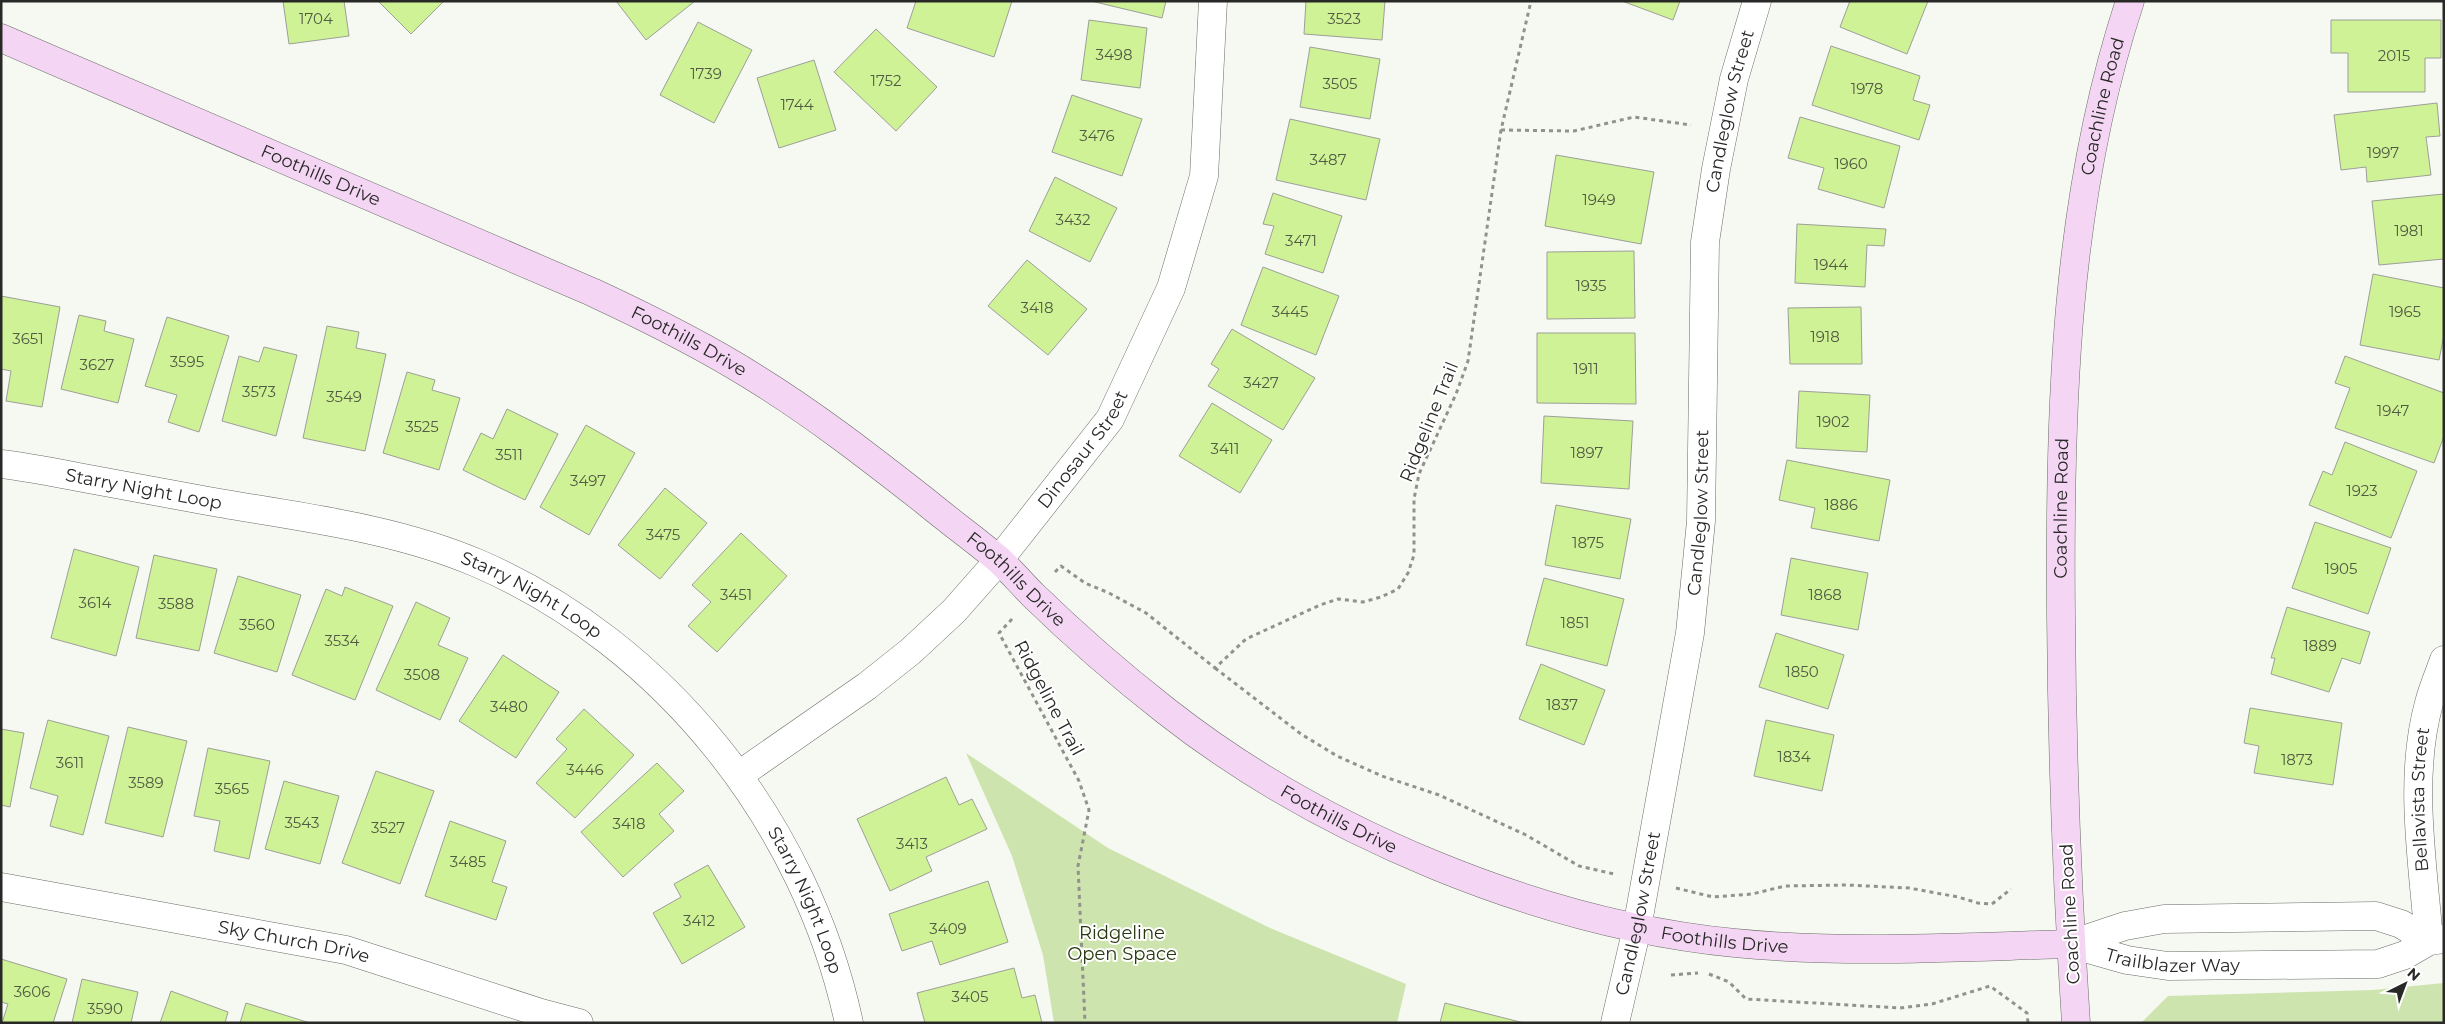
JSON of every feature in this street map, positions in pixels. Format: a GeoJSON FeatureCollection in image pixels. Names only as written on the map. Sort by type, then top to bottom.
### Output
{"type":"FeatureCollection","features":[{"type":"Feature","properties":{"kind":"street","name":"Dinosaur Street"},"geometry":{"type":"LineString","coordinates":[[739,775],[867,686],[911,652],[954,611],[999,560],[1110,419],[1170,288],[1204,176],[1214,1]]}},
{"type":"Feature","properties":{"kind":"street","name":"Candleglow Street"},"geometry":{"type":"LineString","coordinates":[[1615,1023],[1637,928],[1690,633],[1701,521],[1705,242],[1716,169],[1734,79],[1757,1]]}},
{"type":"Feature","properties":{"kind":"street","name":"Coachline Road"},"geometry":{"type":"LineString","coordinates":[[2076,1023],[2071,944],[2062,693],[2060,525],[2064,396],[2071,298],[2082,212],[2100,112],[2130,1]]}},
{"type":"Feature","properties":{"kind":"street","name":"Foothills Drive"},"geometry":{"type":"LineString","coordinates":[[1,38],[592,292],[676,332],[755,378],[828,427],[999,560],[1034,596],[1167,712],[1248,769],[1330,816],[1417,857],[1514,894],[1637,928],[1734,943],[1848,949],[2071,944]]}},
{"type":"Feature","properties":{"kind":"street","name":"Starry Night Loop"},"geometry":{"type":"LineString","coordinates":[[1,464],[361,528],[420,543],[476,563],[542,596],[587,624],[638,665],[692,717],[739,775],[786,852],[816,919],[836,972],[844,1022]]}},
{"type":"Feature","properties":{"kind":"street","name":"Bellavista Street"},"geometry":{"type":"LineString","coordinates":[[2436,940],[2419,809],[2419,774],[2429,703],[2444,660]]}},
{"type":"Feature","properties":{"kind":"street","name":"Sky Church Drive"},"geometry":{"type":"LineString","coordinates":[[1,887],[346,950],[541,1013],[579,1023]]}},
{"type":"Feature","properties":{"kind":"street","name":"Trailblazer Way"},"geometry":{"type":"LineString","coordinates":[[2071,944],[2125,926],[2164,920],[2376,916],[2401,924],[2436,940]]}},
{"type":"Feature","properties":{"kind":"street","name":"Trailblazer Way"},"geometry":{"type":"LineString","coordinates":[[2071,944],[2127,960],[2168,966],[2378,964],[2405,955],[2436,940]]}},
{"type":"Feature","properties":{"kind":"path","name":"Ridgeline Trail"},"geometry":{"type":"LineString","coordinates":[[1085,1023],[1078,866],[1089,810],[1079,782],[999,634],[1061,566],[1085,583],[1109,593],[1146,613],[1215,668],[1246,639],[1320,605],[1338,600],[1363,602],[1381,597],[1398,589],[1408,573],[1414,555],[1414,498],[1419,474],[1456,394],[1468,361],[1501,130],[1531,1]]}},
{"type":"Feature","properties":{"kind":"path"},"geometry":{"type":"LineString","coordinates":[[1501,130],[1574,131],[1634,117],[1695,126],[1725,126]]}},
{"type":"Feature","properties":{"kind":"path"},"geometry":{"type":"LineString","coordinates":[[1215,668],[1301,734],[1337,756],[1382,776],[1447,799],[1526,835],[1579,866],[1712,897],[1752,894],[1785,886],[1847,885],[1909,888],[1958,897],[1978,903],[1992,904],[2011,889]]}},
{"type":"Feature","properties":{"kind":"path"},"geometry":{"type":"LineString","coordinates":[[1671,975],[1704,972],[1729,982],[1746,999],[1900,1008],[1932,1004],[1990,986],[2028,1014],[2028,1023]]}},
{"type":"Feature","properties":{"kind":"green space","name":"Ridgeline Open Space"},"geometry":{"type":"Polygon","coordinates":[[[966,753],[1108,848],[1270,928],[1406,984],[1397,1023],[1054,1023],[1043,955],[1012,856],[966,753]]]}},
{"type":"Feature","properties":{"kind":"green space"},"geometry":{"type":"Polygon","coordinates":[[[2444,983],[2444,1023],[2141,1023],[2168,996],[2373,990],[2444,983]]]}},
{"type":"Feature","properties":{"kind":"building"},"geometry":{"type":"Polygon","coordinates":[[[283,1],[344,1],[349,36],[289,44],[283,1]]]}},
{"type":"Feature","properties":{"kind":"building"},"geometry":{"type":"Polygon","coordinates":[[[378,1],[444,1],[411,34],[378,1]]]}},
{"type":"Feature","properties":{"kind":"building"},"geometry":{"type":"Polygon","coordinates":[[[616,1],[695,1],[646,40],[616,1]]]}},
{"type":"Feature","properties":{"kind":"building"},"geometry":{"type":"Polygon","coordinates":[[[916,1],[1012,1],[994,57],[907,28],[916,1]]]}},
{"type":"Feature","properties":{"kind":"building"},"geometry":{"type":"Polygon","coordinates":[[[1091,1],[1166,1],[1162,18],[1091,1]]]}},
{"type":"Feature","properties":{"kind":"building"},"geometry":{"type":"Polygon","coordinates":[[[1306,1],[1385,1],[1382,40],[1304,34],[1306,1]]]}},
{"type":"Feature","properties":{"kind":"building"},"geometry":{"type":"Polygon","coordinates":[[[1622,1],[1680,1],[1673,20],[1622,1]]]}},
{"type":"Feature","properties":{"kind":"building"},"geometry":{"type":"Polygon","coordinates":[[[1850,1],[1928,1],[1907,54],[1840,27],[1850,1]]]}},
{"type":"Feature","properties":{"kind":"building"},"geometry":{"type":"Polygon","coordinates":[[[1089,20],[1147,28],[1140,88],[1081,80],[1089,20]]]}},
{"type":"Feature","properties":{"kind":"building"},"geometry":{"type":"Polygon","coordinates":[[[2331,20],[2441,20],[2441,58],[2425,58],[2425,92],[2348,92],[2348,53],[2331,53],[2331,20]]]}},
{"type":"Feature","properties":{"kind":"building"},"geometry":{"type":"Polygon","coordinates":[[[698,22],[752,50],[714,123],[660,95],[698,22]]]}},
{"type":"Feature","properties":{"kind":"building"},"geometry":{"type":"Polygon","coordinates":[[[876,29],[937,87],[896,131],[834,72],[876,29]]]}},
{"type":"Feature","properties":{"kind":"building"},"geometry":{"type":"Polygon","coordinates":[[[1831,46],[1920,76],[1913,100],[1930,105],[1919,140],[1812,105],[1831,46]]]}},
{"type":"Feature","properties":{"kind":"building"},"geometry":{"type":"Polygon","coordinates":[[[1310,47],[1380,59],[1370,119],[1300,107],[1310,47]]]}},
{"type":"Feature","properties":{"kind":"building"},"geometry":{"type":"Polygon","coordinates":[[[814,60],[836,130],[779,148],[757,78],[814,60]]]}},
{"type":"Feature","properties":{"kind":"building"},"geometry":{"type":"Polygon","coordinates":[[[1072,95],[1142,119],[1122,176],[1052,152],[1072,95]]]}},
{"type":"Feature","properties":{"kind":"building"},"geometry":{"type":"Polygon","coordinates":[[[2437,103],[2440,136],[2426,137],[2431,175],[2367,182],[2366,167],[2341,170],[2334,115],[2437,103]]]}},
{"type":"Feature","properties":{"kind":"building"},"geometry":{"type":"Polygon","coordinates":[[[1800,117],[1900,146],[1884,208],[1818,189],[1824,168],[1788,158],[1800,117]]]}},
{"type":"Feature","properties":{"kind":"building"},"geometry":{"type":"Polygon","coordinates":[[[1290,119],[1380,139],[1366,200],[1276,180],[1290,119]]]}},
{"type":"Feature","properties":{"kind":"building"},"geometry":{"type":"Polygon","coordinates":[[[1556,155],[1654,172],[1641,244],[1545,226],[1556,155]]]}},
{"type":"Feature","properties":{"kind":"building"},"geometry":{"type":"Polygon","coordinates":[[[1055,177],[1117,208],[1090,262],[1029,231],[1055,177]]]}},
{"type":"Feature","properties":{"kind":"building"},"geometry":{"type":"Polygon","coordinates":[[[1273,193],[1342,216],[1323,273],[1265,254],[1274,226],[1263,224],[1273,193]]]}},
{"type":"Feature","properties":{"kind":"building"},"geometry":{"type":"Polygon","coordinates":[[[2444,194],[2444,259],[2379,265],[2372,201],[2444,194]]]}},
{"type":"Feature","properties":{"kind":"building"},"geometry":{"type":"Polygon","coordinates":[[[1797,224],[1886,229],[1884,246],[1867,245],[1865,287],[1795,283],[1797,224]]]}},
{"type":"Feature","properties":{"kind":"building"},"geometry":{"type":"Polygon","coordinates":[[[1634,251],[1635,318],[1547,319],[1547,252],[1634,251]]]}},
{"type":"Feature","properties":{"kind":"building"},"geometry":{"type":"Polygon","coordinates":[[[1027,260],[1087,309],[1048,355],[988,306],[1027,260]]]}},
{"type":"Feature","properties":{"kind":"building"},"geometry":{"type":"Polygon","coordinates":[[[1263,267],[1339,296],[1316,355],[1241,325],[1263,267]]]}},
{"type":"Feature","properties":{"kind":"building"},"geometry":{"type":"Polygon","coordinates":[[[2373,274],[2444,288],[2444,335],[2439,360],[2360,345],[2373,274]]]}},
{"type":"Feature","properties":{"kind":"building"},"geometry":{"type":"Polygon","coordinates":[[[1,296],[60,307],[42,407],[6,401],[11,371],[1,369],[1,296]]]}},
{"type":"Feature","properties":{"kind":"building"},"geometry":{"type":"Polygon","coordinates":[[[1861,307],[1862,364],[1790,364],[1788,308],[1861,307]]]}},
{"type":"Feature","properties":{"kind":"building"},"geometry":{"type":"Polygon","coordinates":[[[79,315],[106,321],[104,331],[134,339],[118,403],[61,389],[79,315]]]}},
{"type":"Feature","properties":{"kind":"building"},"geometry":{"type":"Polygon","coordinates":[[[167,317],[229,336],[199,432],[168,422],[177,395],[145,386],[167,317]]]}},
{"type":"Feature","properties":{"kind":"building"},"geometry":{"type":"Polygon","coordinates":[[[327,326],[359,332],[356,348],[386,354],[365,451],[303,438],[327,326]]]}},
{"type":"Feature","properties":{"kind":"building"},"geometry":{"type":"Polygon","coordinates":[[[1232,329],[1315,378],[1283,430],[1208,386],[1219,369],[1211,364],[1232,329]]]}},
{"type":"Feature","properties":{"kind":"building"},"geometry":{"type":"Polygon","coordinates":[[[1537,333],[1635,333],[1636,404],[1537,403],[1537,333]]]}},
{"type":"Feature","properties":{"kind":"building"},"geometry":{"type":"Polygon","coordinates":[[[264,347],[297,355],[276,436],[222,421],[239,356],[259,362],[264,347]]]}},
{"type":"Feature","properties":{"kind":"building"},"geometry":{"type":"Polygon","coordinates":[[[2345,356],[2444,393],[2444,436],[2434,463],[2335,428],[2350,388],[2335,383],[2345,356]]]}},
{"type":"Feature","properties":{"kind":"building"},"geometry":{"type":"Polygon","coordinates":[[[407,372],[435,380],[432,390],[460,398],[439,470],[383,453],[407,372]]]}},
{"type":"Feature","properties":{"kind":"building"},"geometry":{"type":"Polygon","coordinates":[[[1799,391],[1870,395],[1867,452],[1796,448],[1799,391]]]}},
{"type":"Feature","properties":{"kind":"building"},"geometry":{"type":"Polygon","coordinates":[[[1212,403],[1272,440],[1240,493],[1179,456],[1212,403]]]}},
{"type":"Feature","properties":{"kind":"building"},"geometry":{"type":"Polygon","coordinates":[[[507,409],[558,434],[525,500],[463,470],[481,433],[493,439],[507,409]]]}},
{"type":"Feature","properties":{"kind":"building"},"geometry":{"type":"Polygon","coordinates":[[[1544,416],[1633,421],[1629,489],[1541,483],[1544,416]]]}},
{"type":"Feature","properties":{"kind":"building"},"geometry":{"type":"Polygon","coordinates":[[[586,425],[635,453],[589,535],[540,507],[586,425]]]}},
{"type":"Feature","properties":{"kind":"building"},"geometry":{"type":"Polygon","coordinates":[[[2345,442],[2417,471],[2391,538],[2309,505],[2323,471],[2332,475],[2345,442]]]}},
{"type":"Feature","properties":{"kind":"building"},"geometry":{"type":"Polygon","coordinates":[[[1787,460],[1890,480],[1879,541],[1811,528],[1815,508],[1779,500],[1787,460]]]}},
{"type":"Feature","properties":{"kind":"building"},"geometry":{"type":"Polygon","coordinates":[[[665,488],[707,523],[660,579],[618,545],[665,488]]]}},
{"type":"Feature","properties":{"kind":"building"},"geometry":{"type":"Polygon","coordinates":[[[1556,505],[1631,519],[1620,579],[1545,565],[1556,505]]]}},
{"type":"Feature","properties":{"kind":"building"},"geometry":{"type":"Polygon","coordinates":[[[2315,522],[2391,548],[2368,614],[2292,588],[2315,522]]]}},
{"type":"Feature","properties":{"kind":"building"},"geometry":{"type":"Polygon","coordinates":[[[741,533],[787,576],[717,652],[688,626],[711,602],[692,585],[741,533]]]}},
{"type":"Feature","properties":{"kind":"building"},"geometry":{"type":"Polygon","coordinates":[[[74,549],[139,567],[116,656],[51,638],[74,549]]]}},
{"type":"Feature","properties":{"kind":"building"},"geometry":{"type":"Polygon","coordinates":[[[154,555],[217,569],[199,651],[136,638],[154,555]]]}},
{"type":"Feature","properties":{"kind":"building"},"geometry":{"type":"Polygon","coordinates":[[[1791,558],[1868,573],[1858,630],[1781,615],[1791,558]]]}},
{"type":"Feature","properties":{"kind":"building"},"geometry":{"type":"Polygon","coordinates":[[[238,576],[301,595],[277,672],[214,653],[238,576]]]}},
{"type":"Feature","properties":{"kind":"building"},"geometry":{"type":"Polygon","coordinates":[[[1544,578],[1624,599],[1607,666],[1526,645],[1544,578]]]}},
{"type":"Feature","properties":{"kind":"building"},"geometry":{"type":"Polygon","coordinates":[[[345,587],[393,606],[355,700],[292,675],[326,589],[342,596],[345,587]]]}},
{"type":"Feature","properties":{"kind":"building"},"geometry":{"type":"Polygon","coordinates":[[[416,602],[450,618],[438,645],[468,658],[440,720],[376,690],[416,602]]]}},
{"type":"Feature","properties":{"kind":"building"},"geometry":{"type":"Polygon","coordinates":[[[2287,607],[2370,632],[2360,664],[2342,658],[2329,692],[2271,674],[2275,658],[2271,658],[2287,607]]]}},
{"type":"Feature","properties":{"kind":"building"},"geometry":{"type":"Polygon","coordinates":[[[1776,633],[1844,655],[1828,709],[1759,687],[1776,633]]]}},
{"type":"Feature","properties":{"kind":"building"},"geometry":{"type":"Polygon","coordinates":[[[503,655],[559,692],[516,758],[459,721],[503,655]]]}},
{"type":"Feature","properties":{"kind":"building"},"geometry":{"type":"Polygon","coordinates":[[[1541,664],[1605,690],[1584,745],[1519,719],[1541,664]]]}},
{"type":"Feature","properties":{"kind":"building"},"geometry":{"type":"Polygon","coordinates":[[[2250,708],[2342,723],[2333,785],[2254,773],[2259,746],[2244,743],[2250,708]]]}},
{"type":"Feature","properties":{"kind":"building"},"geometry":{"type":"Polygon","coordinates":[[[584,709],[634,755],[575,818],[536,783],[567,749],[556,739],[584,709]]]}},
{"type":"Feature","properties":{"kind":"building"},"geometry":{"type":"Polygon","coordinates":[[[48,720],[109,736],[83,835],[50,826],[58,796],[30,788],[48,720]]]}},
{"type":"Feature","properties":{"kind":"building"},"geometry":{"type":"Polygon","coordinates":[[[1766,720],[1834,735],[1822,791],[1754,776],[1766,720]]]}},
{"type":"Feature","properties":{"kind":"building"},"geometry":{"type":"Polygon","coordinates":[[[128,727],[187,741],[163,837],[105,823],[128,727]]]}},
{"type":"Feature","properties":{"kind":"building"},"geometry":{"type":"Polygon","coordinates":[[[1,729],[24,733],[10,807],[1,805],[1,729]]]}},
{"type":"Feature","properties":{"kind":"building"},"geometry":{"type":"Polygon","coordinates":[[[208,748],[270,761],[249,859],[214,851],[220,821],[194,816],[208,748]]]}},
{"type":"Feature","properties":{"kind":"building"},"geometry":{"type":"Polygon","coordinates":[[[657,763],[684,791],[659,814],[674,831],[623,877],[581,832],[657,763]]]}},
{"type":"Feature","properties":{"kind":"building"},"geometry":{"type":"Polygon","coordinates":[[[376,771],[434,791],[400,884],[342,863],[376,771]]]}},
{"type":"Feature","properties":{"kind":"building"},"geometry":{"type":"Polygon","coordinates":[[[946,777],[959,805],[972,799],[987,829],[926,857],[932,871],[890,891],[857,819],[946,777]]]}},
{"type":"Feature","properties":{"kind":"building"},"geometry":{"type":"Polygon","coordinates":[[[284,781],[339,796],[320,864],[265,849],[284,781]]]}},
{"type":"Feature","properties":{"kind":"building"},"geometry":{"type":"Polygon","coordinates":[[[450,821],[506,841],[492,882],[507,887],[496,920],[425,896],[450,821]]]}},
{"type":"Feature","properties":{"kind":"building"},"geometry":{"type":"Polygon","coordinates":[[[708,865],[745,927],[682,964],[653,913],[681,897],[674,884],[708,865]]]}},
{"type":"Feature","properties":{"kind":"building"},"geometry":{"type":"Polygon","coordinates":[[[988,881],[1008,942],[940,965],[932,941],[902,951],[889,914],[988,881]]]}},
{"type":"Feature","properties":{"kind":"building"},"geometry":{"type":"Polygon","coordinates":[[[1,959],[67,979],[53,1023],[2,1023],[8,1004],[1,1002],[1,959]]]}},
{"type":"Feature","properties":{"kind":"building"},"geometry":{"type":"Polygon","coordinates":[[[1014,968],[1022,998],[1035,995],[1042,1023],[925,1023],[917,993],[1014,968]]]}},
{"type":"Feature","properties":{"kind":"building"},"geometry":{"type":"Polygon","coordinates":[[[82,979],[138,992],[131,1023],[72,1023],[82,979]]]}},
{"type":"Feature","properties":{"kind":"building"},"geometry":{"type":"Polygon","coordinates":[[[171,991],[228,1012],[225,1023],[160,1023],[171,991]]]}},
{"type":"Feature","properties":{"kind":"building"},"geometry":{"type":"Polygon","coordinates":[[[246,1003],[310,1023],[240,1023],[246,1003]]]}},
{"type":"Feature","properties":{"kind":"building"},"geometry":{"type":"Polygon","coordinates":[[[1445,1003],[1524,1023],[1440,1023],[1445,1003]]]}}]}
